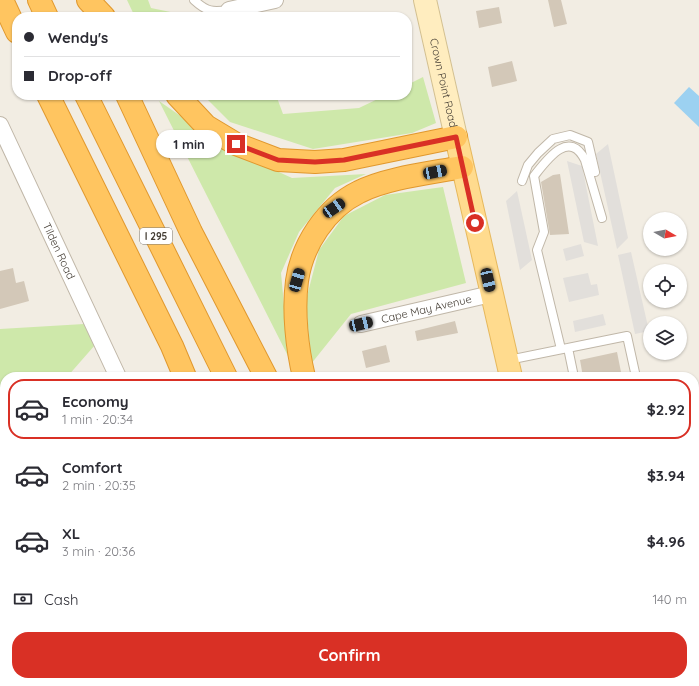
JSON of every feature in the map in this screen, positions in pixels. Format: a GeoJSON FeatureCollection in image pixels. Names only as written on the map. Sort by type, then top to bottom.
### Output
{"type":"FeatureCollection","features":[{"type":"Feature","properties":{"kind":"highway"},"geometry":{"type":"LineString","coordinates":[[2,0],[12,21]]}},
{"type":"Feature","properties":{"kind":"highway"},"geometry":{"type":"LineString","coordinates":[[39,0],[45,12]]}},
{"type":"Feature","properties":{"kind":"highway"},"geometry":{"type":"LineString","coordinates":[[83,0],[89,12]]}},
{"type":"Feature","properties":{"kind":"highway"},"geometry":{"type":"LineString","coordinates":[[88,0],[99,12]]}},
{"type":"Feature","properties":{"kind":"highway"},"geometry":{"type":"LineString","coordinates":[[50,100],[184,371]]}},
{"type":"Feature","properties":{"kind":"highway","name":"I 295"},"geometry":{"type":"LineString","coordinates":[[88,100],[224,372]]}},
{"type":"Feature","properties":{"kind":"highway","name":"I 295"},"geometry":{"type":"LineString","coordinates":[[129,100],[191,232],[263,372]]}},
{"type":"Feature","properties":{"kind":"highway"},"geometry":{"type":"LineString","coordinates":[[182,100],[206,126],[236,144],[278,160],[315,162],[344,160],[456,137]]}},
{"type":"Feature","properties":{"kind":"highway"},"geometry":{"type":"LineString","coordinates":[[303,372],[295,315],[297,280],[305,253],[316,230],[334,208],[358,192],[383,183],[462,167]]}},
{"type":"Feature","properties":{"kind":"main road","name":"Crown Point Road"},"geometry":{"type":"LineString","coordinates":[[425,0],[509,369]]}},
{"type":"Feature","properties":{"kind":"street"},"geometry":{"type":"LineString","coordinates":[[229,10],[275,0]]}},
{"type":"Feature","properties":{"kind":"street","name":"Tilden Road"},"geometry":{"type":"LineString","coordinates":[[0,125],[116,372]]}},
{"type":"Feature","properties":{"kind":"street","name":"Cape May Avenue"},"geometry":{"type":"LineString","coordinates":[[361,324],[491,294]]}},
{"type":"Feature","properties":{"kind":"lane"},"geometry":{"type":"LineString","coordinates":[[194,0],[203,9],[217,12],[229,10]]}},
{"type":"Feature","properties":{"kind":"lane"},"geometry":{"type":"LineString","coordinates":[[522,181],[528,165],[538,152],[553,139],[570,135],[588,142],[595,172]]}},
{"type":"Feature","properties":{"kind":"lane"},"geometry":{"type":"LineString","coordinates":[[572,372],[564,349],[537,250],[544,232],[534,176],[560,148],[572,146],[581,152],[585,160],[602,218]]}},
{"type":"Feature","properties":{"kind":"lane"},"geometry":{"type":"LineString","coordinates":[[509,369],[564,349],[627,336],[635,372]]}},
{"type":"Feature","properties":{"kind":"green space"},"geometry":{"type":"Polygon","coordinates":[[[127,0],[148,0],[151,8],[171,12],[133,12],[127,0]]]}},
{"type":"Feature","properties":{"kind":"green space"},"geometry":{"type":"Polygon","coordinates":[[[423,77],[436,123],[412,133],[313,149],[230,122],[208,100],[278,100],[283,114],[359,108],[376,100],[412,100],[412,82],[423,77]]]}},
{"type":"Feature","properties":{"kind":"green space"},"geometry":{"type":"Polygon","coordinates":[[[159,101],[228,149],[292,178],[366,174],[335,188],[299,232],[281,273],[289,358],[159,101]]]}},
{"type":"Feature","properties":{"kind":"green space"},"geometry":{"type":"Polygon","coordinates":[[[443,187],[466,283],[351,314],[311,364],[306,300],[319,250],[344,216],[385,195],[443,187]]]}},
{"type":"Feature","properties":{"kind":"green space"},"geometry":{"type":"Polygon","coordinates":[[[84,324],[95,345],[71,372],[0,372],[0,329],[84,324]]]}},
{"type":"Feature","properties":{"kind":"shaded area"},"geometry":{"type":"Polygon","coordinates":[[[608,144],[628,238],[617,249],[596,154],[608,144]]]}},
{"type":"Feature","properties":{"kind":"shaded area"},"geometry":{"type":"Polygon","coordinates":[[[567,161],[582,166],[598,246],[584,242],[567,161]]]}},
{"type":"Feature","properties":{"kind":"shaded area"},"geometry":{"type":"Polygon","coordinates":[[[517,191],[532,260],[520,270],[506,201],[517,191]]]}},
{"type":"Feature","properties":{"kind":"shaded area"},"geometry":{"type":"Polygon","coordinates":[[[581,244],[584,256],[566,261],[563,249],[581,244]]]}},
{"type":"Feature","properties":{"kind":"shaded area"},"geometry":{"type":"Polygon","coordinates":[[[631,252],[646,316],[643,316],[643,332],[635,334],[618,255],[631,252]]]}},
{"type":"Feature","properties":{"kind":"shaded area"},"geometry":{"type":"Polygon","coordinates":[[[588,273],[591,285],[597,284],[599,295],[569,302],[563,278],[588,273]]]}},
{"type":"Feature","properties":{"kind":"shaded area"},"geometry":{"type":"Polygon","coordinates":[[[603,314],[606,325],[575,332],[573,321],[603,314]]]}},
{"type":"Feature","properties":{"kind":"water"},"geometry":{"type":"Polygon","coordinates":[[[689,87],[699,96],[699,127],[674,103],[689,87]]]}},
{"type":"Feature","properties":{"kind":"building"},"geometry":{"type":"Polygon","coordinates":[[[548,0],[561,0],[567,24],[554,27],[548,0]]]}},
{"type":"Feature","properties":{"kind":"building"},"geometry":{"type":"Polygon","coordinates":[[[499,7],[502,23],[479,28],[476,11],[499,7]]]}},
{"type":"Feature","properties":{"kind":"building"},"geometry":{"type":"Polygon","coordinates":[[[512,61],[517,81],[492,87],[488,67],[512,61]]]}},
{"type":"Feature","properties":{"kind":"building"},"geometry":{"type":"Polygon","coordinates":[[[560,174],[569,234],[550,235],[541,182],[553,175],[560,174]]]}},
{"type":"Feature","properties":{"kind":"building"},"geometry":{"type":"Polygon","coordinates":[[[13,268],[16,283],[24,281],[29,301],[0,309],[0,271],[13,268]]]}},
{"type":"Feature","properties":{"kind":"building"},"geometry":{"type":"Polygon","coordinates":[[[455,321],[458,333],[417,341],[415,331],[455,321]]]}},
{"type":"Feature","properties":{"kind":"building"},"geometry":{"type":"Polygon","coordinates":[[[386,345],[390,362],[366,368],[362,351],[386,345]]]}},
{"type":"Feature","properties":{"kind":"building"},"geometry":{"type":"Polygon","coordinates":[[[617,352],[621,372],[582,372],[580,360],[617,352]]]}},
{"type":"Feature","properties":{"kind":"route"},"geometry":{"type":"LineString","coordinates":[[236,144],[278,160],[315,162],[344,160],[456,137],[475,223]]}}]}
